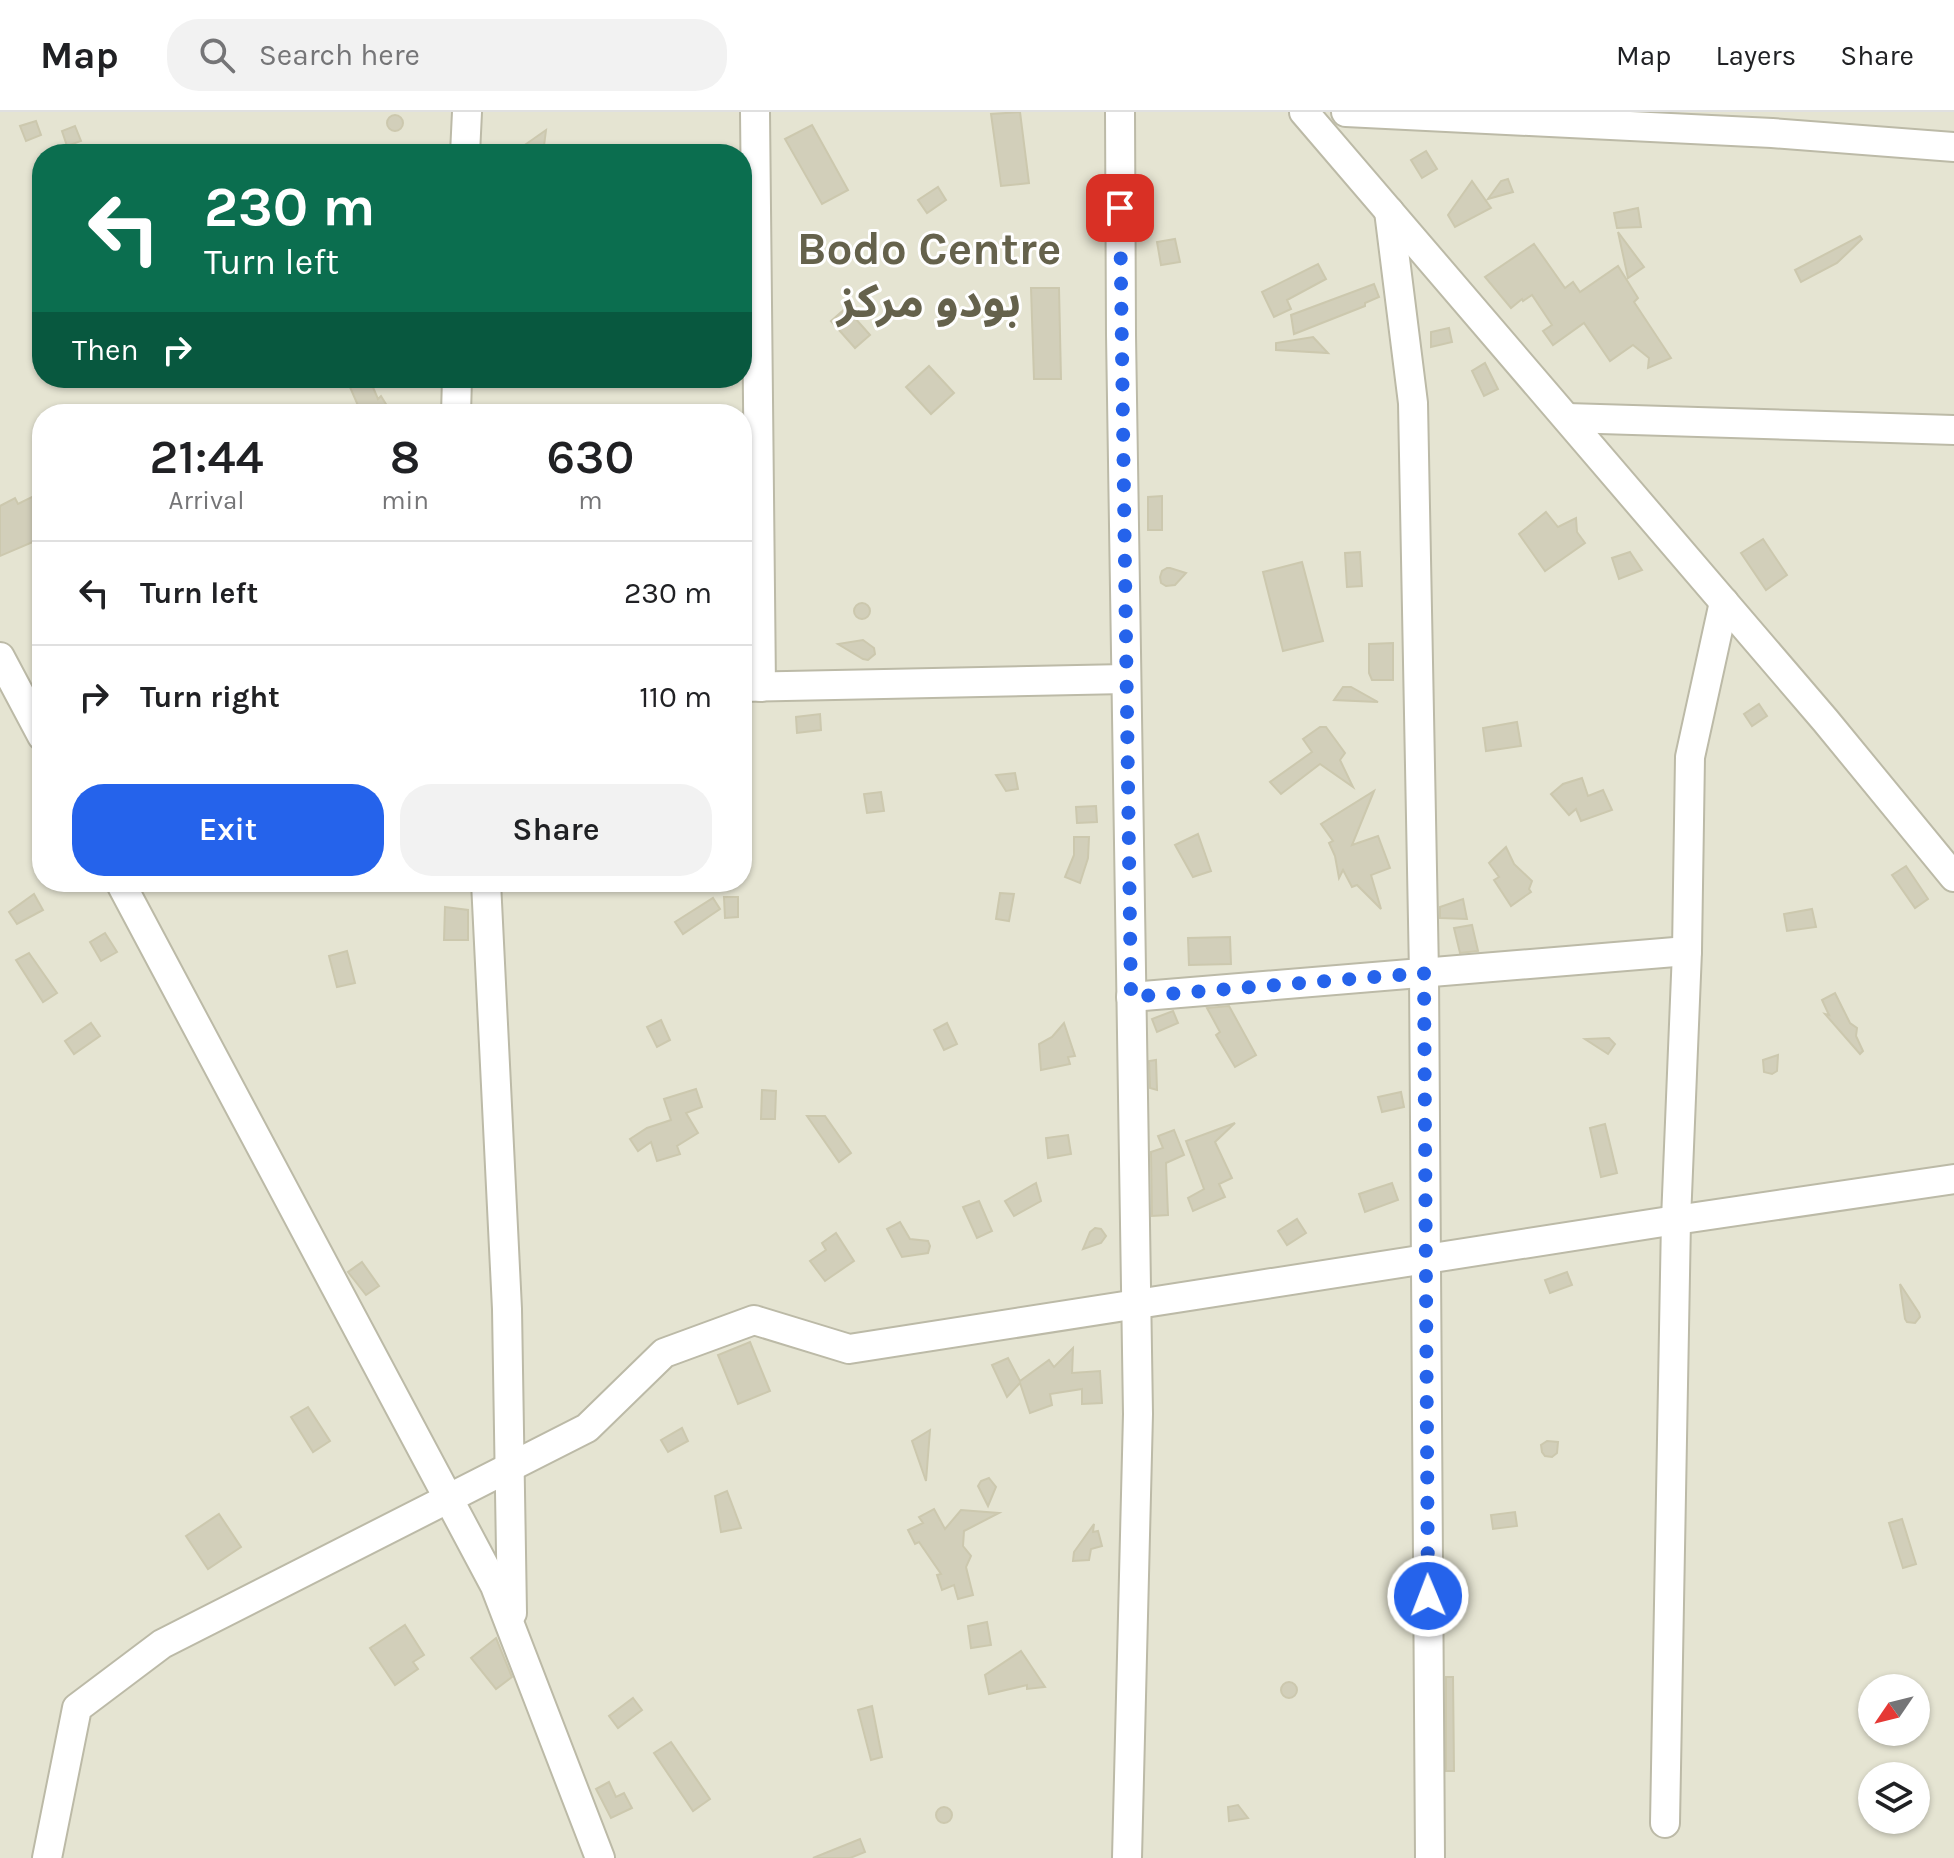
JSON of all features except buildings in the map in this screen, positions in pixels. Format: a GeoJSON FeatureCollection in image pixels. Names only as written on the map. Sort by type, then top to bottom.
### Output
{"type":"FeatureCollection","features":[{"type":"Feature","properties":{"kind":"street"},"geometry":{"type":"LineString","coordinates":[[465,144],[467,112]]}},
{"type":"Feature","properties":{"kind":"street"},"geometry":{"type":"LineString","coordinates":[[752,543],[755,112]]}},
{"type":"Feature","properties":{"kind":"street"},"geometry":{"type":"LineString","coordinates":[[1120,112],[1138,1414],[1127,1858]]}},
{"type":"Feature","properties":{"kind":"street"},"geometry":{"type":"LineString","coordinates":[[1304,112],[1825,720],[1954,877]]}},
{"type":"Feature","properties":{"kind":"street"},"geometry":{"type":"LineString","coordinates":[[1346,112],[1772,133],[1954,147]]}},
{"type":"Feature","properties":{"kind":"street"},"geometry":{"type":"LineString","coordinates":[[1389,211],[1413,403],[1424,973],[1430,1858]]}},
{"type":"Feature","properties":{"kind":"street"},"geometry":{"type":"LineString","coordinates":[[1567,418],[1954,430]]}},
{"type":"Feature","properties":{"kind":"street"},"geometry":{"type":"LineString","coordinates":[[1665,1823],[1676,1220],[1687,951],[1690,757],[1724,602]]}},
{"type":"Feature","properties":{"kind":"street"},"geometry":{"type":"LineString","coordinates":[[0,657],[32,717]]}},
{"type":"Feature","properties":{"kind":"street"},"geometry":{"type":"LineString","coordinates":[[752,687],[1126,679]]}},
{"type":"Feature","properties":{"kind":"street"},"geometry":{"type":"LineString","coordinates":[[125,892],[495,1586],[600,1858]]}},
{"type":"Feature","properties":{"kind":"street"},"geometry":{"type":"LineString","coordinates":[[486,892],[507,1309],[513,1632]]}},
{"type":"Feature","properties":{"kind":"street"},"geometry":{"type":"LineString","coordinates":[[1131,997],[1687,951]]}},
{"type":"Feature","properties":{"kind":"street"},"geometry":{"type":"LineString","coordinates":[[47,1858],[77,1708],[162,1644],[587,1428],[664,1353],[754,1320],[849,1349],[1954,1179]]}},
{"type":"Feature","properties":{"kind":"shaded area"},"geometry":{"type":"Polygon","coordinates":[[[0,112],[1954,112],[1954,1858],[0,1858],[0,112]]]}},
{"type":"Feature","properties":{"kind":"district","name":"Bodo Centre بودو مركز"},"geometry":{"type":"Point","coordinates":[929,276]}},
{"type":"Feature","properties":{"kind":"route"},"geometry":{"type":"LineString","coordinates":[[1120,208],[1131,997],[1424,973],[1428,1596]]}}]}
